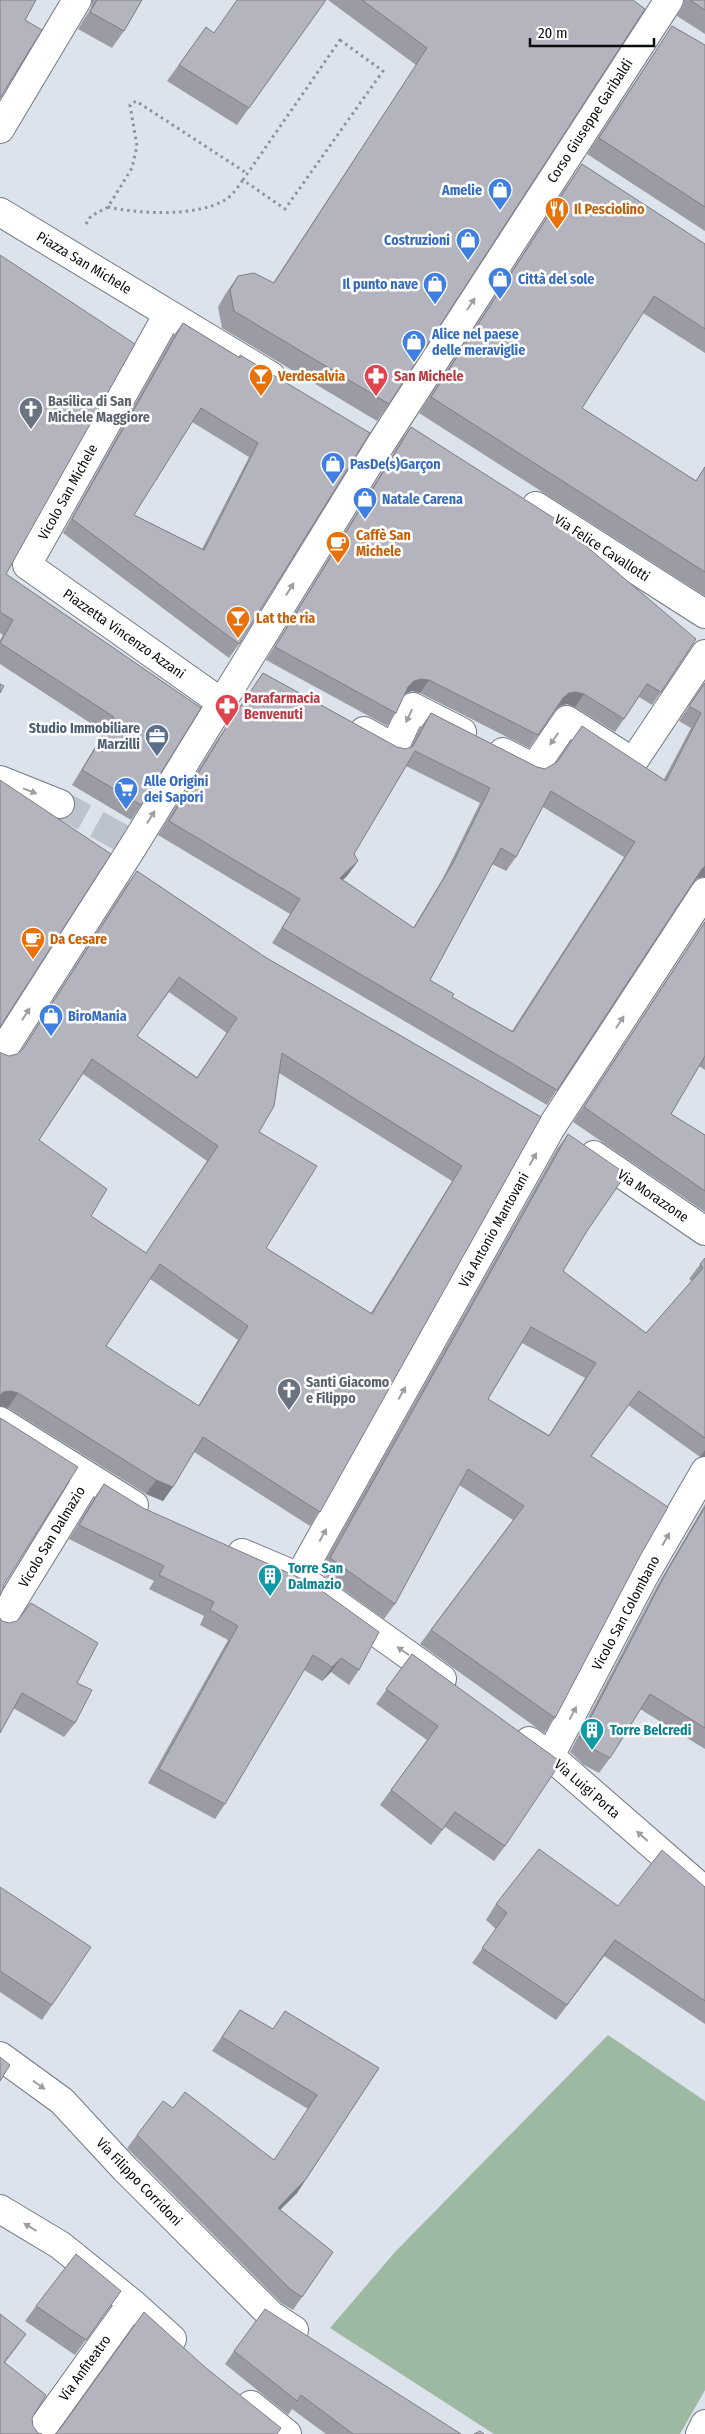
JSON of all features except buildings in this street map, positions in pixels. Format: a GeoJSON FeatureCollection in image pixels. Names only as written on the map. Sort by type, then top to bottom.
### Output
{"type":"FeatureCollection","features":[{"type":"Feature","properties":{"kind":"street"},"geometry":{"type":"LineString","coordinates":[[0,129],[77,0]]}},
{"type":"Feature","properties":{"kind":"street"},"geometry":{"type":"LineString","coordinates":[[654,10],[680,37]]}},
{"type":"Feature","properties":{"kind":"street","name":"Corso Giuseppe Garibaldi"},"geometry":{"type":"LineString","coordinates":[[0,1055],[126,849],[222,703],[243,665],[382,442],[566,159],[654,10]]}},
{"type":"Feature","properties":{"kind":"street"},"geometry":{"type":"LineString","coordinates":[[566,159],[590,175]]}},
{"type":"Feature","properties":{"kind":"street","name":"Piazza San Michele"},"geometry":{"type":"LineString","coordinates":[[0,212],[296,391]]}},
{"type":"Feature","properties":{"kind":"street","name":"Vicolo San Michele"},"geometry":{"type":"LineString","coordinates":[[27,565],[168,314]]}},
{"type":"Feature","properties":{"kind":"street"},"geometry":{"type":"LineString","coordinates":[[398,418],[423,434]]}},
{"type":"Feature","properties":{"kind":"street"},"geometry":{"type":"LineString","coordinates":[[356,426],[382,442]]}},
{"type":"Feature","properties":{"kind":"street","name":"Via Felice Cavallotti"},"geometry":{"type":"LineString","coordinates":[[514,492],[705,614]]}},
{"type":"Feature","properties":{"kind":"street","name":"Piazzetta Vincenzo Azzani"},"geometry":{"type":"LineString","coordinates":[[27,565],[222,703]]}},
{"type":"Feature","properties":{"kind":"street"},"geometry":{"type":"LineString","coordinates":[[344,720],[394,748],[413,707],[534,768],[567,720],[632,762],[705,654]]}},
{"type":"Feature","properties":{"kind":"street"},"geometry":{"type":"LineString","coordinates":[[243,665],[268,678]]}},
{"type":"Feature","properties":{"kind":"street"},"geometry":{"type":"LineString","coordinates":[[0,780],[60,804]]}},
{"type":"Feature","properties":{"kind":"street"},"geometry":{"type":"LineString","coordinates":[[126,849],[147,880]]}},
{"type":"Feature","properties":{"kind":"street","name":"Via Antonio Mantovani"},"geometry":{"type":"LineString","coordinates":[[299,1577],[543,1121],[705,892]]}},
{"type":"Feature","properties":{"kind":"street","name":"Via Morazzone"},"geometry":{"type":"LineString","coordinates":[[543,1121],[705,1231]]}},
{"type":"Feature","properties":{"kind":"street"},"geometry":{"type":"LineString","coordinates":[[0,1421],[139,1508],[156,1516]]}},
{"type":"Feature","properties":{"kind":"street","name":"Vicolo San Colombano"},"geometry":{"type":"LineString","coordinates":[[550,1756],[643,1578],[705,1471]]}},
{"type":"Feature","properties":{"kind":"street","name":"Vicolo San Dalmazio"},"geometry":{"type":"LineString","coordinates":[[0,1622],[89,1476]]}},
{"type":"Feature","properties":{"kind":"street"},"geometry":{"type":"LineString","coordinates":[[219,1543],[299,1577],[461,1692]]}},
{"type":"Feature","properties":{"kind":"street","name":"Via Luigi Porta"},"geometry":{"type":"LineString","coordinates":[[510,1727],[550,1756],[705,1891]]}},
{"type":"Feature","properties":{"kind":"street","name":"Via Filippo Corridoni"},"geometry":{"type":"LineString","coordinates":[[0,2056],[62,2101],[125,2169],[271,2315],[312,2341]]}},
{"type":"Feature","properties":{"kind":"street"},"geometry":{"type":"LineString","coordinates":[[0,2209],[60,2245],[132,2303],[193,2358]]}},
{"type":"Feature","properties":{"kind":"street","name":"Via Anfiteatro"},"geometry":{"type":"LineString","coordinates":[[38,2434],[132,2303]]}},
{"type":"Feature","properties":{"kind":"street"},"geometry":{"type":"LineString","coordinates":[[229,2388],[287,2434]]}},
{"type":"Feature","properties":{"kind":"street"},"geometry":{"type":"LineString","coordinates":[[700,2434],[705,2424]]}},
{"type":"Feature","properties":{"kind":"path"},"geometry":{"type":"LineString","coordinates":[[108,207],[131,212],[203,210],[227,200],[243,180],[248,174],[340,40],[383,71],[285,209],[243,180]]}},
{"type":"Feature","properties":{"kind":"path"},"geometry":{"type":"LineString","coordinates":[[68,254],[91,216],[108,207],[132,168],[137,146],[130,105],[136,101],[248,174]]}},
{"type":"Feature","properties":{"kind":"green space"},"geometry":{"type":"Polygon","coordinates":[[[608,2035],[705,2101],[705,2390],[680,2434],[494,2434],[330,2328],[395,2252],[608,2035]]]}},
{"type":"Feature","properties":{"kind":"tunnel"},"geometry":{"type":"LineString","coordinates":[[60,804],[122,838]]}},
{"type":"Feature","properties":{"kind":"place","name":"Amelie"},"geometry":{"type":"Point","coordinates":[500,211]}},
{"type":"Feature","properties":{"kind":"place","name":"Il Pesciolino"},"geometry":{"type":"Point","coordinates":[557,230]}},
{"type":"Feature","properties":{"kind":"place","name":"Costruzioni"},"geometry":{"type":"Point","coordinates":[468,261]}},
{"type":"Feature","properties":{"kind":"place","name":"Città del sole"},"geometry":{"type":"Point","coordinates":[500,300]}},
{"type":"Feature","properties":{"kind":"place","name":"Il punto nave"},"geometry":{"type":"Point","coordinates":[435,305]}},
{"type":"Feature","properties":{"kind":"place","name":"Alice nel paese delle meraviglie"},"geometry":{"type":"Point","coordinates":[414,363]}},
{"type":"Feature","properties":{"kind":"place","name":"Verdesalvia"},"geometry":{"type":"Point","coordinates":[261,397]}},
{"type":"Feature","properties":{"kind":"place","name":"San Michele"},"geometry":{"type":"Point","coordinates":[376,397]}},
{"type":"Feature","properties":{"kind":"place","name":"Basilica di San Michele Maggiore"},"geometry":{"type":"Point","coordinates":[31,430]}},
{"type":"Feature","properties":{"kind":"place","name":"PasDe(s)Garçon"},"geometry":{"type":"Point","coordinates":[333,485]}},
{"type":"Feature","properties":{"kind":"place","name":"Natale Carena"},"geometry":{"type":"Point","coordinates":[365,520]}},
{"type":"Feature","properties":{"kind":"place","name":"Caffè San Michele"},"geometry":{"type":"Point","coordinates":[338,564]}},
{"type":"Feature","properties":{"kind":"place","name":"Lat the ria"},"geometry":{"type":"Point","coordinates":[238,639]}},
{"type":"Feature","properties":{"kind":"place","name":"Parafarmacia Benvenuti"},"geometry":{"type":"Point","coordinates":[227,727]}},
{"type":"Feature","properties":{"kind":"place","name":"Studio Immobiliare Marzilli"},"geometry":{"type":"Point","coordinates":[157,757]}},
{"type":"Feature","properties":{"kind":"place","name":"Alle Origini dei Sapori"},"geometry":{"type":"Point","coordinates":[126,810]}},
{"type":"Feature","properties":{"kind":"place","name":"Da Cesare"},"geometry":{"type":"Point","coordinates":[33,960]}},
{"type":"Feature","properties":{"kind":"place","name":"BiroMania"},"geometry":{"type":"Point","coordinates":[51,1037]}},
{"type":"Feature","properties":{"kind":"place","name":"Santi Giacomo e Filippo"},"geometry":{"type":"Point","coordinates":[289,1411]}},
{"type":"Feature","properties":{"kind":"place","name":"Torre San Dalmazio"},"geometry":{"type":"Point","coordinates":[270,1597]}},
{"type":"Feature","properties":{"kind":"place","name":"Torre Belcredi"},"geometry":{"type":"Point","coordinates":[592,1751]}}]}
